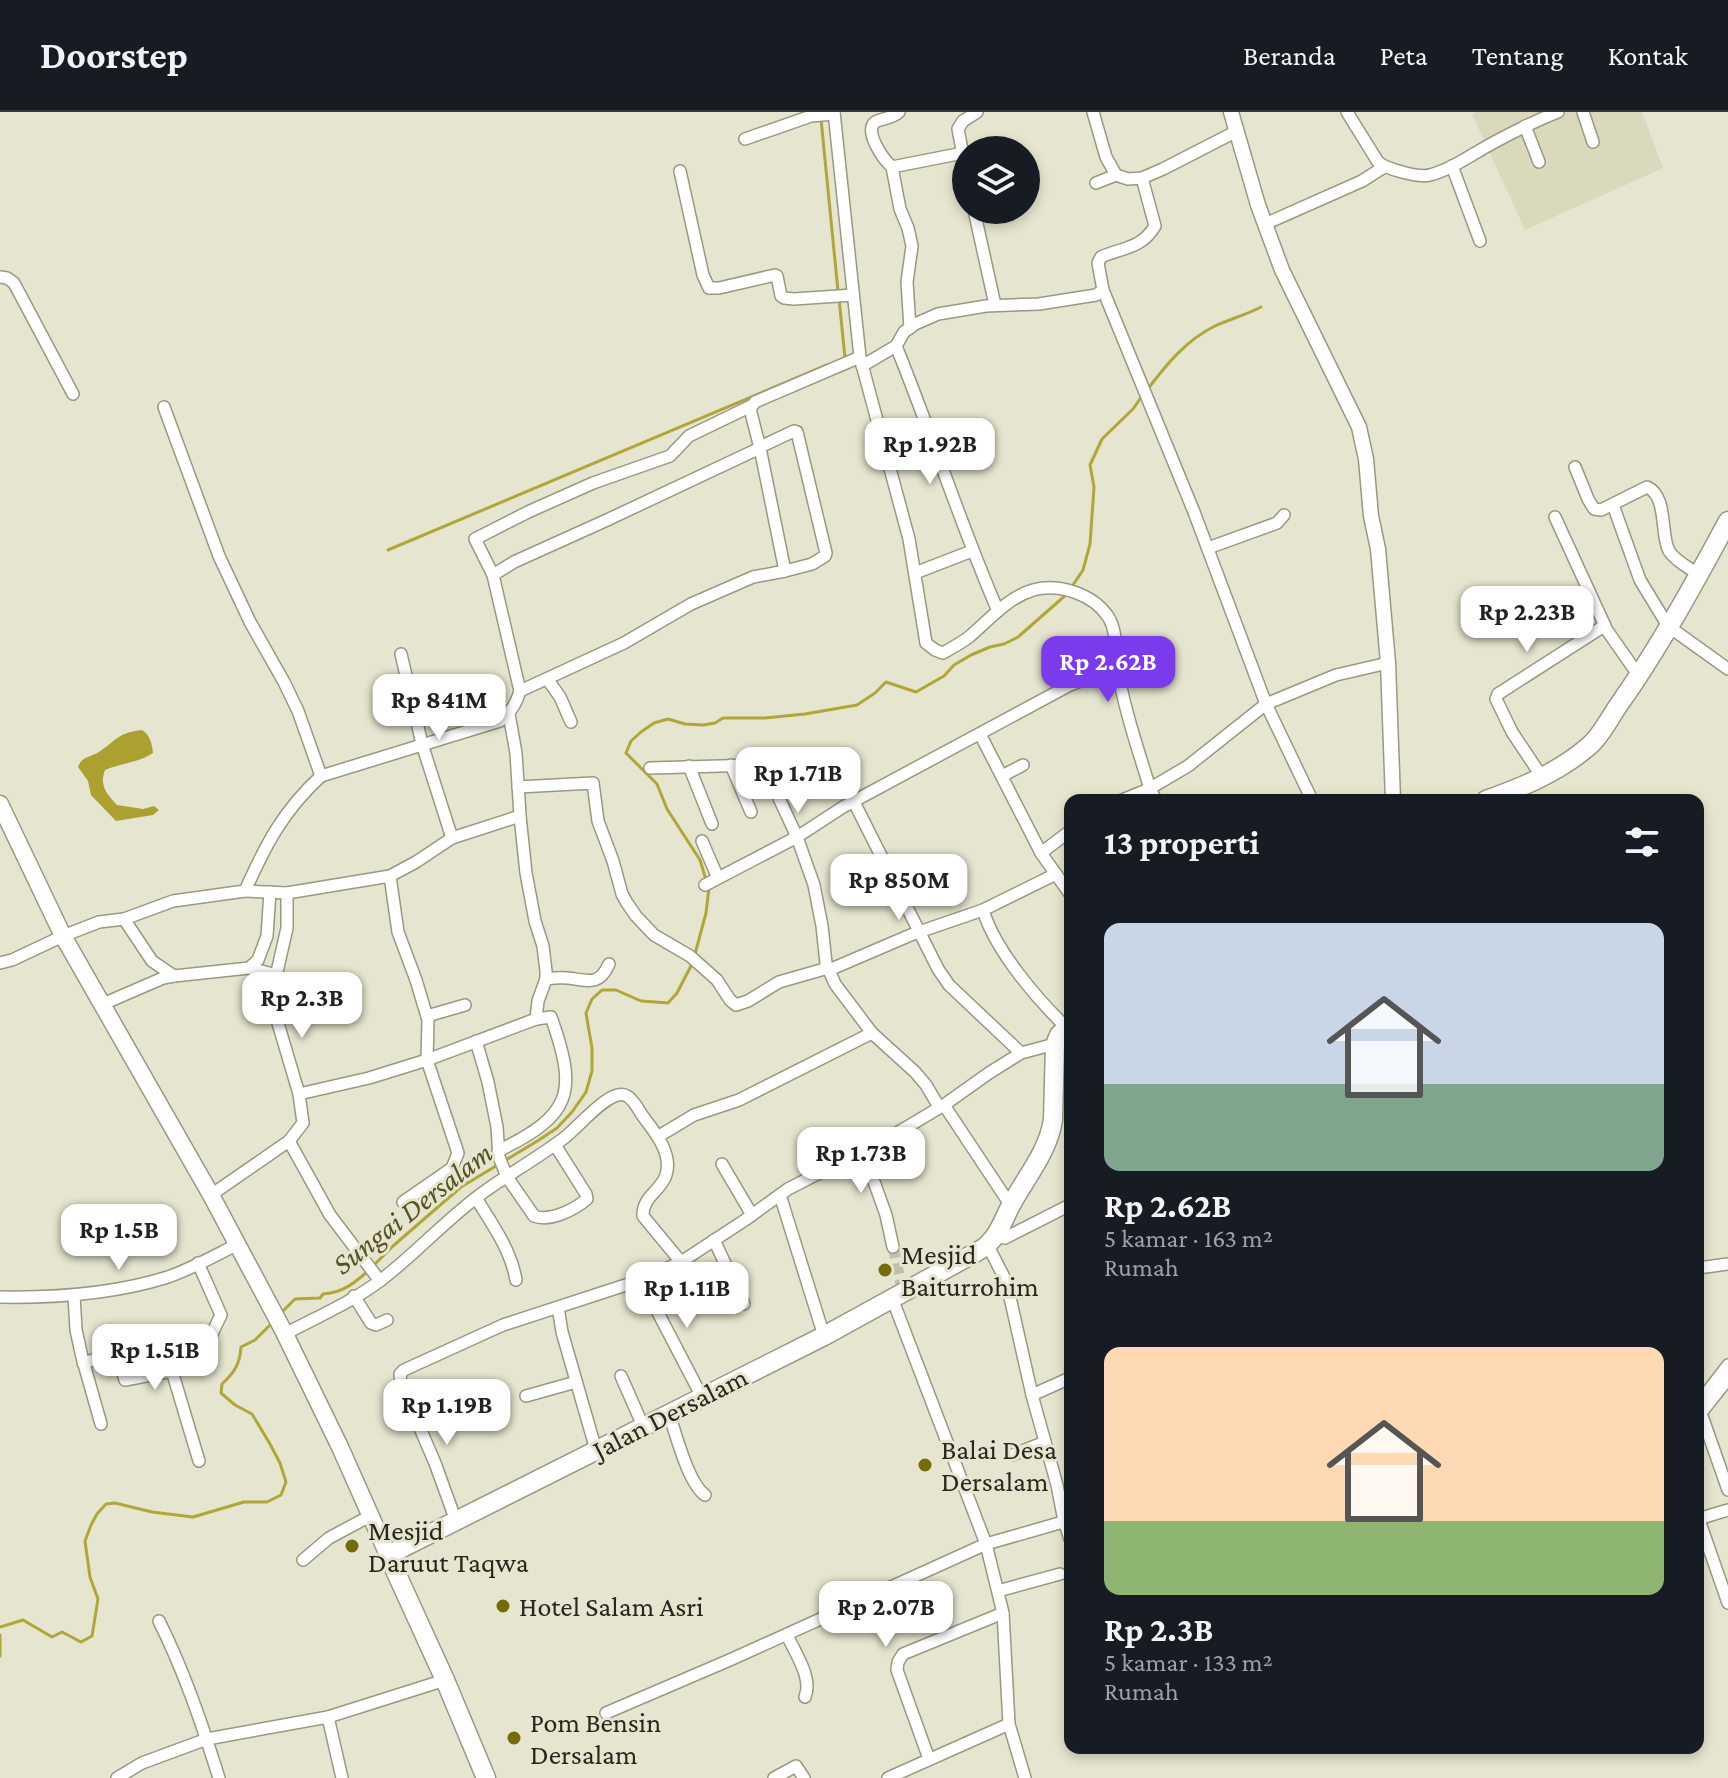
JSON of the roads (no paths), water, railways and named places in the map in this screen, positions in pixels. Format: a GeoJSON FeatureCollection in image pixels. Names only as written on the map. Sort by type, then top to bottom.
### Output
{"type":"FeatureCollection","features":[{"type":"Feature","properties":{"kind":"main road"},"geometry":{"type":"LineString","coordinates":[[1503,794],[1529,785],[1592,743],[1639,676],[1728,521]]}},
{"type":"Feature","properties":{"kind":"main road"},"geometry":{"type":"LineString","coordinates":[[0,804],[63,936],[211,1195],[284,1332],[340,1447],[486,1778]]}},
{"type":"Feature","properties":{"kind":"main road"},"geometry":{"type":"LineString","coordinates":[[991,1240],[1044,1150],[1051,1132],[1055,1044],[1064,1030]]}},
{"type":"Feature","properties":{"kind":"main road","name":"Jalan Dersalam"},"geometry":{"type":"LineString","coordinates":[[388,1555],[824,1336],[991,1240]]}},
{"type":"Feature","properties":{"kind":"street"},"geometry":{"type":"LineString","coordinates":[[899,112],[894,117],[875,122],[872,135],[879,152],[892,167],[900,209],[912,246],[907,282],[910,328]]}},
{"type":"Feature","properties":{"kind":"street"},"geometry":{"type":"LineString","coordinates":[[959,136],[958,129],[963,121],[977,112]]}},
{"type":"Feature","properties":{"kind":"street"},"geometry":{"type":"LineString","coordinates":[[1093,112],[1106,157],[1116,175]]}},
{"type":"Feature","properties":{"kind":"street"},"geometry":{"type":"LineString","coordinates":[[1231,112],[1282,270],[1359,427],[1378,549],[1388,663],[1393,794]]}},
{"type":"Feature","properties":{"kind":"street"},"geometry":{"type":"LineString","coordinates":[[1347,112],[1378,162],[1384,167],[1416,176],[1427,176],[1452,166],[1525,126],[1558,112]]}},
{"type":"Feature","properties":{"kind":"street"},"geometry":{"type":"LineString","coordinates":[[1583,112],[1593,142]]}},
{"type":"Feature","properties":{"kind":"street"},"geometry":{"type":"LineString","coordinates":[[745,139],[828,114],[849,295],[861,361],[909,539],[926,643],[943,653],[967,639],[1008,603],[1032,590],[1062,589],[1092,600],[1110,620],[1133,735],[1152,794]]}},
{"type":"Feature","properties":{"kind":"street"},"geometry":{"type":"LineString","coordinates":[[1525,126],[1539,162]]}},
{"type":"Feature","properties":{"kind":"street"},"geometry":{"type":"LineString","coordinates":[[1096,183],[1116,175],[1128,179],[1142,178],[1237,131]]}},
{"type":"Feature","properties":{"kind":"street"},"geometry":{"type":"LineString","coordinates":[[892,167],[952,155]]}},
{"type":"Feature","properties":{"kind":"street"},"geometry":{"type":"LineString","coordinates":[[1452,166],[1480,241]]}},
{"type":"Feature","properties":{"kind":"street"},"geometry":{"type":"LineString","coordinates":[[1265,224],[1362,181],[1384,167]]}},
{"type":"Feature","properties":{"kind":"street"},"geometry":{"type":"LineString","coordinates":[[680,171],[703,275],[709,288],[775,275],[784,298],[849,295]]}},
{"type":"Feature","properties":{"kind":"street"},"geometry":{"type":"LineString","coordinates":[[1142,178],[1155,226],[1148,237],[1133,246],[1101,257],[1098,263],[1103,290],[1172,455],[1266,704],[1309,794]]}},
{"type":"Feature","properties":{"kind":"street"},"geometry":{"type":"LineString","coordinates":[[977,224],[995,305]]}},
{"type":"Feature","properties":{"kind":"street"},"geometry":{"type":"LineString","coordinates":[[0,277],[14,283],[73,394]]}},
{"type":"Feature","properties":{"kind":"street"},"geometry":{"type":"LineString","coordinates":[[245,891],[280,821],[300,795],[321,776],[500,721],[516,704],[520,691],[493,575],[475,539],[593,483],[670,456],[689,436],[755,402],[896,346],[904,332],[938,314],[995,305],[1039,304],[1096,295],[1103,290]]}},
{"type":"Feature","properties":{"kind":"street"},"geometry":{"type":"LineString","coordinates":[[896,346],[972,551],[998,611]]}},
{"type":"Feature","properties":{"kind":"street"},"geometry":{"type":"LineString","coordinates":[[751,406],[785,571]]}},
{"type":"Feature","properties":{"kind":"street"},"geometry":{"type":"LineString","coordinates":[[164,407],[219,556],[298,711],[321,776]]}},
{"type":"Feature","properties":{"kind":"street"},"geometry":{"type":"LineString","coordinates":[[493,575],[514,562],[797,432],[825,556],[815,563],[753,577],[691,604],[624,643],[520,691]]}},
{"type":"Feature","properties":{"kind":"street"},"geometry":{"type":"LineString","coordinates":[[1575,467],[1594,509],[1601,510],[1647,487],[1653,490],[1659,500],[1669,550],[1699,575]]}},
{"type":"Feature","properties":{"kind":"street"},"geometry":{"type":"LineString","coordinates":[[1613,505],[1640,580],[1668,626],[1728,669]]}},
{"type":"Feature","properties":{"kind":"street"},"geometry":{"type":"LineString","coordinates":[[1208,548],[1277,523],[1284,515]]}},
{"type":"Feature","properties":{"kind":"street"},"geometry":{"type":"LineString","coordinates":[[1555,517],[1605,626],[1639,676]]}},
{"type":"Feature","properties":{"kind":"street"},"geometry":{"type":"LineString","coordinates":[[915,573],[972,551]]}},
{"type":"Feature","properties":{"kind":"street"},"geometry":{"type":"LineString","coordinates":[[1542,777],[1512,732],[1496,696],[1605,626]]}},
{"type":"Feature","properties":{"kind":"street"},"geometry":{"type":"LineString","coordinates":[[401,654],[422,744],[452,838]]}},
{"type":"Feature","properties":{"kind":"street"},"geometry":{"type":"LineString","coordinates":[[1137,794],[1188,766],[1266,704],[1336,675],[1388,663]]}},
{"type":"Feature","properties":{"kind":"street"},"geometry":{"type":"LineString","coordinates":[[705,885],[1068,686],[1118,666]]}},
{"type":"Feature","properties":{"kind":"street"},"geometry":{"type":"LineString","coordinates":[[548,680],[571,722]]}},
{"type":"Feature","properties":{"kind":"street"},"geometry":{"type":"LineString","coordinates":[[509,714],[516,753],[526,873],[543,946],[546,979],[538,1001],[536,1019]]}},
{"type":"Feature","properties":{"kind":"street"},"geometry":{"type":"LineString","coordinates":[[980,734],[1041,853],[1064,885]]}},
{"type":"Feature","properties":{"kind":"street"},"geometry":{"type":"LineString","coordinates":[[731,765],[751,812]]}},
{"type":"Feature","properties":{"kind":"street"},"geometry":{"type":"LineString","coordinates":[[650,768],[756,765],[766,770],[797,837],[814,885],[828,969],[872,1033],[926,1085],[1011,1206]]}},
{"type":"Feature","properties":{"kind":"street"},"geometry":{"type":"LineString","coordinates":[[1002,776],[1023,765]]}},
{"type":"Feature","properties":{"kind":"street"},"geometry":{"type":"LineString","coordinates":[[689,766],[712,824]]}},
{"type":"Feature","properties":{"kind":"street"},"geometry":{"type":"LineString","coordinates":[[518,787],[593,783],[598,821],[622,894],[636,916],[654,935],[690,956],[717,980],[736,1005],[779,982],[828,969],[983,910],[1056,874]]}},
{"type":"Feature","properties":{"kind":"street"},"geometry":{"type":"LineString","coordinates":[[854,802],[918,933],[949,985],[1021,1053]]}},
{"type":"Feature","properties":{"kind":"street"},"geometry":{"type":"LineString","coordinates":[[0,963],[99,922],[124,919],[173,901],[245,891],[287,893],[390,876],[452,838],[520,816]]}},
{"type":"Feature","properties":{"kind":"street"},"geometry":{"type":"LineString","coordinates":[[1041,853],[1064,836]]}},
{"type":"Feature","properties":{"kind":"street"},"geometry":{"type":"LineString","coordinates":[[702,841],[718,878]]}},
{"type":"Feature","properties":{"kind":"street"},"geometry":{"type":"LineString","coordinates":[[390,876],[398,932],[427,1016],[427,1060],[458,1153],[452,1168],[403,1202]]}},
{"type":"Feature","properties":{"kind":"street"},"geometry":{"type":"LineString","coordinates":[[249,968],[258,960],[267,936],[270,892]]}},
{"type":"Feature","properties":{"kind":"street"},"geometry":{"type":"LineString","coordinates":[[211,1195],[289,1141],[303,1123],[299,1094],[275,1013],[274,985],[287,928],[287,893]]}},
{"type":"Feature","properties":{"kind":"street"},"geometry":{"type":"LineString","coordinates":[[983,910],[986,922],[1003,952],[1046,1008],[1064,1023]]}},
{"type":"Feature","properties":{"kind":"street"},"geometry":{"type":"LineString","coordinates":[[124,919],[152,961],[174,976]]}},
{"type":"Feature","properties":{"kind":"street"},"geometry":{"type":"LineString","coordinates":[[546,979],[592,981],[600,977],[609,964]]}},
{"type":"Feature","properties":{"kind":"street"},"geometry":{"type":"LineString","coordinates":[[103,1004],[174,976],[249,968],[277,975]]}},
{"type":"Feature","properties":{"kind":"street"},"geometry":{"type":"LineString","coordinates":[[427,1016],[465,1005]]}},
{"type":"Feature","properties":{"kind":"street"},"geometry":{"type":"LineString","coordinates":[[284,1332],[354,1296],[487,1189],[502,1163],[522,1139],[558,1110],[566,1095],[566,1079],[551,1017],[536,1019],[369,1078],[299,1094]]}},
{"type":"Feature","properties":{"kind":"street"},"geometry":{"type":"LineString","coordinates":[[659,1136],[694,1115],[739,1100],[872,1033]]}},
{"type":"Feature","properties":{"kind":"street"},"geometry":{"type":"LineString","coordinates":[[476,1041],[488,1082],[502,1163],[539,1219],[553,1216],[587,1199],[555,1145]]}},
{"type":"Feature","properties":{"kind":"street"},"geometry":{"type":"LineString","coordinates":[[456,1521],[401,1384],[400,1374],[404,1370],[503,1325],[641,1280],[681,1262],[788,1189],[941,1106],[1021,1053],[1055,1044]]}},
{"type":"Feature","properties":{"kind":"street"},"geometry":{"type":"LineString","coordinates":[[502,1163],[533,1162],[602,1103],[615,1095],[623,1094],[631,1098],[659,1136],[667,1161],[668,1172],[644,1203],[643,1216],[681,1262]]}},
{"type":"Feature","properties":{"kind":"street"},"geometry":{"type":"LineString","coordinates":[[289,1141],[324,1206],[376,1276]]}},
{"type":"Feature","properties":{"kind":"street"},"geometry":{"type":"LineString","coordinates":[[863,1151],[886,1215],[893,1247]]}},
{"type":"Feature","properties":{"kind":"street"},"geometry":{"type":"LineString","coordinates":[[722,1164],[752,1215]]}},
{"type":"Feature","properties":{"kind":"street"},"geometry":{"type":"LineString","coordinates":[[780,1195],[824,1336]]}},
{"type":"Feature","properties":{"kind":"street"},"geometry":{"type":"LineString","coordinates":[[476,1198],[507,1251],[516,1280]]}},
{"type":"Feature","properties":{"kind":"street"},"geometry":{"type":"LineString","coordinates":[[1064,1208],[1005,1238],[991,1240],[1005,1279],[1032,1395],[1064,1510]]}},
{"type":"Feature","properties":{"kind":"street"},"geometry":{"type":"LineString","coordinates":[[714,1240],[744,1304]]}},
{"type":"Feature","properties":{"kind":"street"},"geometry":{"type":"LineString","coordinates":[[0,1297],[30,1298],[122,1290],[171,1276],[236,1245]]}},
{"type":"Feature","properties":{"kind":"street"},"geometry":{"type":"LineString","coordinates":[[198,1263],[221,1315],[206,1346]]}},
{"type":"Feature","properties":{"kind":"street"},"geometry":{"type":"LineString","coordinates":[[1704,1267],[1728,1264]]}},
{"type":"Feature","properties":{"kind":"street"},"geometry":{"type":"LineString","coordinates":[[641,1280],[702,1397]]}},
{"type":"Feature","properties":{"kind":"street"},"geometry":{"type":"LineString","coordinates":[[899,1293],[986,1544],[1003,1613],[1009,1724],[1025,1778]]}},
{"type":"Feature","properties":{"kind":"street"},"geometry":{"type":"LineString","coordinates":[[74,1295],[76,1330],[101,1424]]}},
{"type":"Feature","properties":{"kind":"street"},"geometry":{"type":"LineString","coordinates":[[354,1296],[371,1323],[376,1325],[387,1320]]}},
{"type":"Feature","properties":{"kind":"street"},"geometry":{"type":"LineString","coordinates":[[558,1307],[562,1332],[596,1450]]}},
{"type":"Feature","properties":{"kind":"street"},"geometry":{"type":"LineString","coordinates":[[83,1363],[117,1353],[125,1380],[172,1371],[199,1461]]}},
{"type":"Feature","properties":{"kind":"street"},"geometry":{"type":"LineString","coordinates":[[1704,1403],[1728,1365]]}},
{"type":"Feature","properties":{"kind":"street"},"geometry":{"type":"LineString","coordinates":[[621,1376],[643,1426]]}},
{"type":"Feature","properties":{"kind":"street"},"geometry":{"type":"LineString","coordinates":[[1704,1405],[1728,1379]]}},
{"type":"Feature","properties":{"kind":"street"},"geometry":{"type":"LineString","coordinates":[[1032,1395],[1064,1381]]}},
{"type":"Feature","properties":{"kind":"street"},"geometry":{"type":"LineString","coordinates":[[526,1396],[576,1382]]}},
{"type":"Feature","properties":{"kind":"street"},"geometry":{"type":"LineString","coordinates":[[669,1414],[690,1474],[705,1495]]}},
{"type":"Feature","properties":{"kind":"street"},"geometry":{"type":"LineString","coordinates":[[1704,1425],[1728,1490]]}},
{"type":"Feature","properties":{"kind":"street"},"geometry":{"type":"LineString","coordinates":[[1012,1455],[1045,1442]]}},
{"type":"Feature","properties":{"kind":"street"},"geometry":{"type":"LineString","coordinates":[[1704,1517],[1728,1510]]}},
{"type":"Feature","properties":{"kind":"street"},"geometry":{"type":"LineString","coordinates":[[303,1560],[329,1538],[370,1516]]}},
{"type":"Feature","properties":{"kind":"street"},"geometry":{"type":"LineString","coordinates":[[606,1713],[986,1544],[1064,1521]]}},
{"type":"Feature","properties":{"kind":"street"},"geometry":{"type":"LineString","coordinates":[[1704,1536],[1728,1603]]}},
{"type":"Feature","properties":{"kind":"street"},"geometry":{"type":"LineString","coordinates":[[998,1591],[1060,1574]]}},
{"type":"Feature","properties":{"kind":"street"},"geometry":{"type":"LineString","coordinates":[[929,1759],[897,1670],[898,1662],[903,1654],[1003,1613]]}},
{"type":"Feature","properties":{"kind":"street"},"geometry":{"type":"LineString","coordinates":[[159,1621],[175,1654],[219,1778]]}},
{"type":"Feature","properties":{"kind":"street"},"geometry":{"type":"LineString","coordinates":[[787,1635],[807,1682],[805,1697]]}},
{"type":"Feature","properties":{"kind":"street"},"geometry":{"type":"LineString","coordinates":[[125,1776],[142,1763],[207,1739],[328,1717],[445,1680]]}},
{"type":"Feature","properties":{"kind":"street"},"geometry":{"type":"LineString","coordinates":[[328,1717],[342,1778]]}},
{"type":"Feature","properties":{"kind":"street"},"geometry":{"type":"LineString","coordinates":[[888,1778],[1009,1724]]}},
{"type":"Feature","properties":{"kind":"street"},"geometry":{"type":"LineString","coordinates":[[774,1778],[796,1766],[804,1778]]}},
{"type":"Feature","properties":{"kind":"waterway"},"geometry":{"type":"LineString","coordinates":[[821,119],[838,291]]}},
{"type":"Feature","properties":{"kind":"waterway"},"geometry":{"type":"LineString","coordinates":[[839,298],[845,358]]}},
{"type":"Feature","properties":{"kind":"waterway","name":"Sungai Dersalam"},"geometry":{"type":"LineString","coordinates":[[1147,390],[1169,362],[1195,338],[1261,307]]}},
{"type":"Feature","properties":{"kind":"waterway"},"geometry":{"type":"LineString","coordinates":[[388,550],[827,365]]}},
{"type":"Feature","properties":{"kind":"waterway","name":"Sungai Dersalam"},"geometry":{"type":"LineString","coordinates":[[1071,588],[1083,570],[1090,544],[1094,487],[1090,465],[1102,439],[1142,396]]}},
{"type":"Feature","properties":{"kind":"waterway","name":"Sungai Dersalam"},"geometry":{"type":"LineString","coordinates":[[706,880],[700,860],[667,809],[657,784],[626,753],[631,741],[641,732],[654,723],[668,719],[703,725],[723,718],[765,718],[857,705],[886,682],[916,692],[971,655],[1018,637],[1067,594]]}},
{"type":"Feature","properties":{"kind":"waterway","name":"Sungai Dersalam"},"geometry":{"type":"LineString","coordinates":[[695,954],[709,888]]}},
{"type":"Feature","properties":{"kind":"waterway","name":"Sungai Dersalam"},"geometry":{"type":"LineString","coordinates":[[372,1267],[461,1187],[557,1128],[572,1112],[586,1092],[592,1071],[586,1013],[592,999],[602,990],[616,990],[641,1001],[668,1003],[677,993],[693,962]]}},
{"type":"Feature","properties":{"kind":"waterway","name":"Sungai Dersalam"},"geometry":{"type":"LineString","coordinates":[[282,1312],[295,1299],[320,1298],[323,1294],[347,1287],[367,1272]]}},
{"type":"Feature","properties":{"kind":"waterway","name":"Sungai Dersalam"},"geometry":{"type":"LineString","coordinates":[[0,1627],[23,1620],[52,1637],[62,1632],[81,1642],[92,1636],[98,1599],[90,1577],[85,1541],[97,1514],[106,1504],[193,1517],[244,1502],[267,1502],[281,1495],[286,1482],[270,1444],[252,1414],[221,1393],[222,1384],[238,1363],[241,1347],[255,1340],[271,1324]]}},
{"type":"Feature","properties":{"kind":"waterway","name":"Sungai Dersalam"},"geometry":{"type":"LineString","coordinates":[[0,1635],[0,1656]]}},
{"type":"Feature","properties":{"kind":"tunnel"},"geometry":{"type":"LineString","coordinates":[[893,1247],[902,1288]]}},
{"type":"Feature","properties":{"kind":"place","name":"Mesjid Baiturrohim"},"geometry":{"type":"Point","coordinates":[885,1270]}},
{"type":"Feature","properties":{"kind":"place","name":"Balai Desa Dersalam"},"geometry":{"type":"Point","coordinates":[925,1465]}},
{"type":"Feature","properties":{"kind":"place","name":"Mesjid Daruut Taqwa"},"geometry":{"type":"Point","coordinates":[352,1546]}},
{"type":"Feature","properties":{"kind":"place","name":"Hotel Salam Asri"},"geometry":{"type":"Point","coordinates":[503,1606]}},
{"type":"Feature","properties":{"kind":"place","name":"Pom Bensin Dersalam"},"geometry":{"type":"Point","coordinates":[514,1738]}}]}
